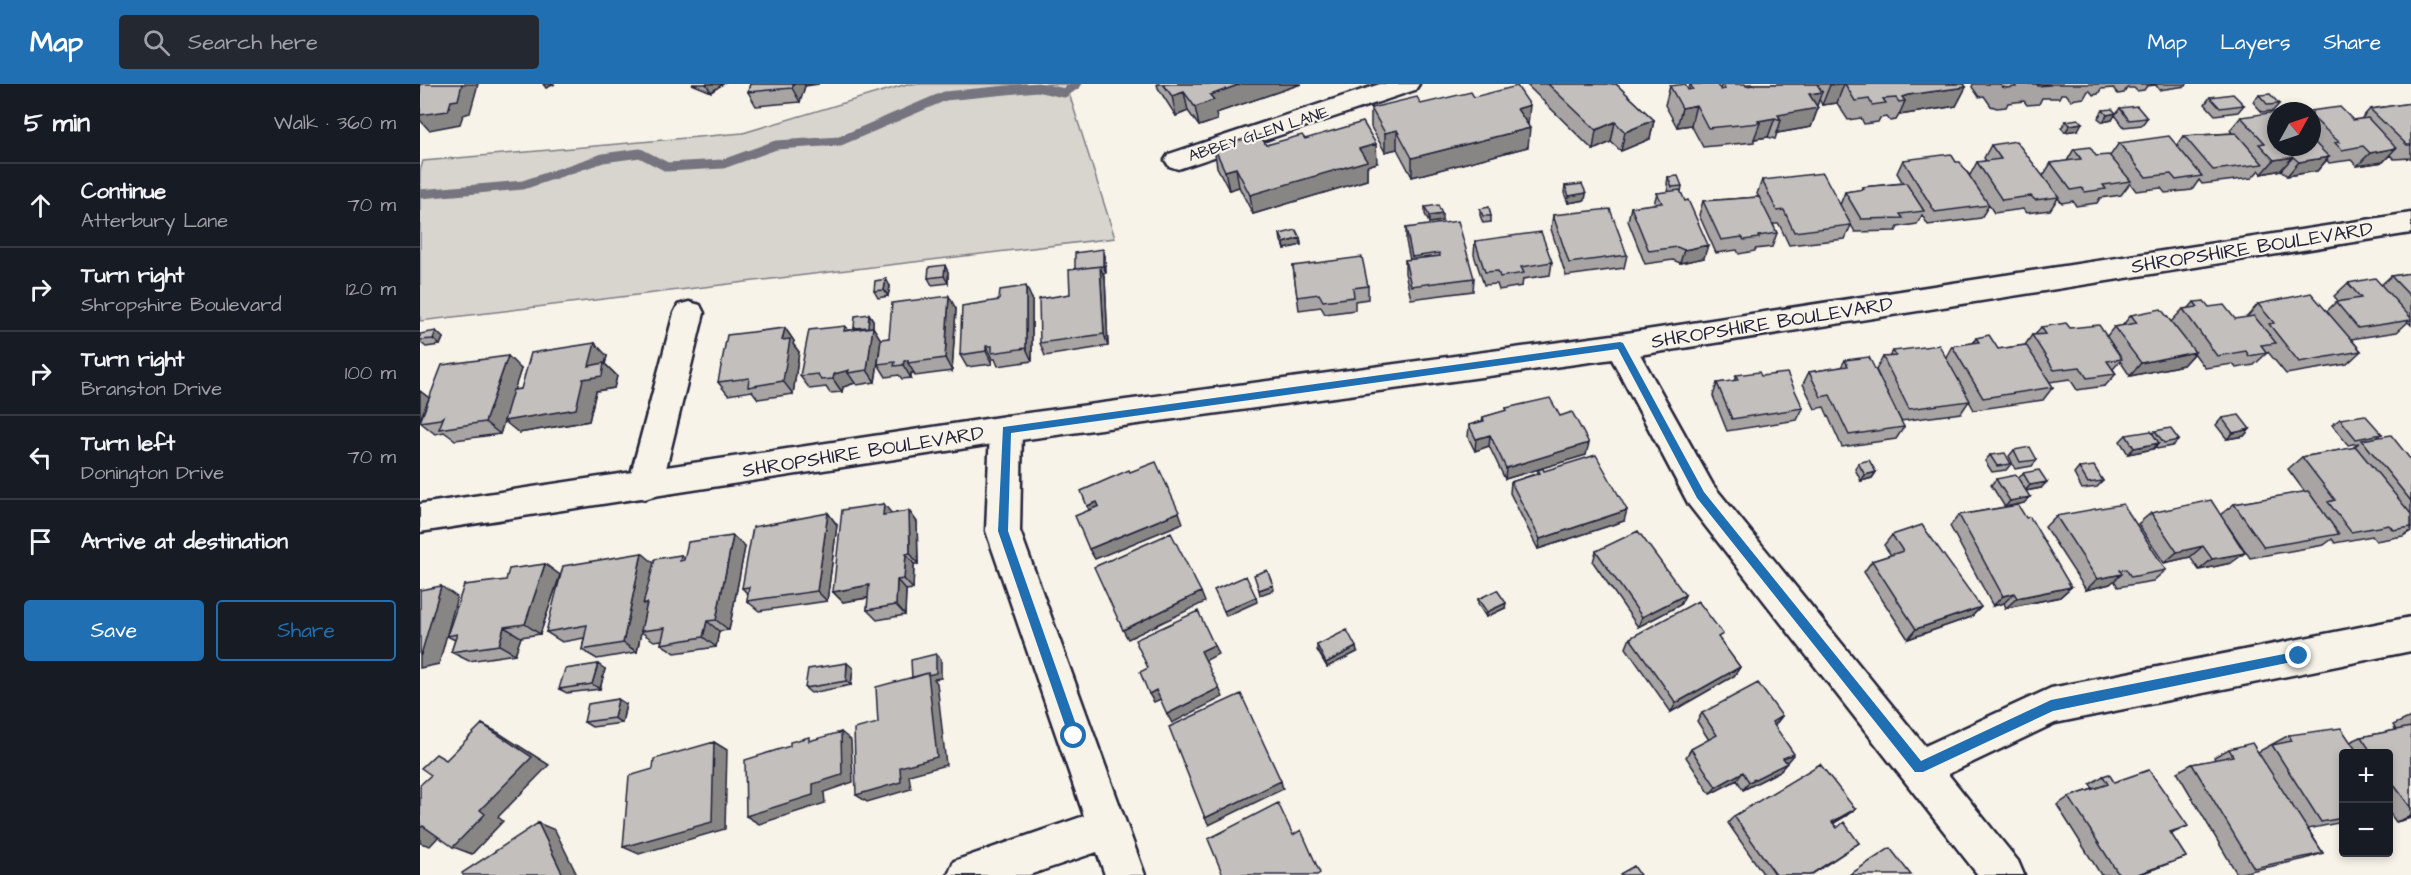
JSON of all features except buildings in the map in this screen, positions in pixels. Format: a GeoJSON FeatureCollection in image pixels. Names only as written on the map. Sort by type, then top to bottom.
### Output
{"type":"FeatureCollection","features":[{"type":"Feature","properties":{"kind":"street","name":"ABBEY GLEN LANE"},"geometry":{"type":"LineString","coordinates":[[1178,160],[1406,84]]}},
{"type":"Feature","properties":{"kind":"street","name":"SHROPSHIRE BOULEVARD"},"geometry":{"type":"LineString","coordinates":[[420,518],[1006,429],[1620,346],[2411,223]]}},
{"type":"Feature","properties":{"kind":"street"},"geometry":{"type":"LineString","coordinates":[[645,485],[689,313]]}},
{"type":"Feature","properties":{"kind":"street"},"geometry":{"type":"LineString","coordinates":[[1620,346],[1701,495],[2004,875]]}},
{"type":"Feature","properties":{"kind":"street"},"geometry":{"type":"LineString","coordinates":[[1006,429],[1003,531],[1125,875]]}},
{"type":"Feature","properties":{"kind":"street"},"geometry":{"type":"LineString","coordinates":[[1919,768],[2051,706],[2411,634]]}},
{"type":"Feature","properties":{"kind":"street"},"geometry":{"type":"LineString","coordinates":[[968,875],[1107,829]]}},
{"type":"Feature","properties":{"kind":"shaded area"},"geometry":{"type":"Polygon","coordinates":[[[907,84],[1066,84],[1115,238],[420,321],[420,171],[423,161],[743,133],[907,84]]]}},
{"type":"Feature","properties":{"kind":"waterway"},"geometry":{"type":"LineString","coordinates":[[420,194],[523,185],[603,158],[640,153],[667,167],[723,164],[776,145],[840,141],[945,96],[1037,87],[1064,93],[1077,84]]}},
{"type":"Feature","properties":{"kind":"route"},"geometry":{"type":"LineString","coordinates":[[1074,736],[1003,531],[1006,429],[1620,346],[1701,495],[1919,768],[2051,706],[2299,656]]}}]}
